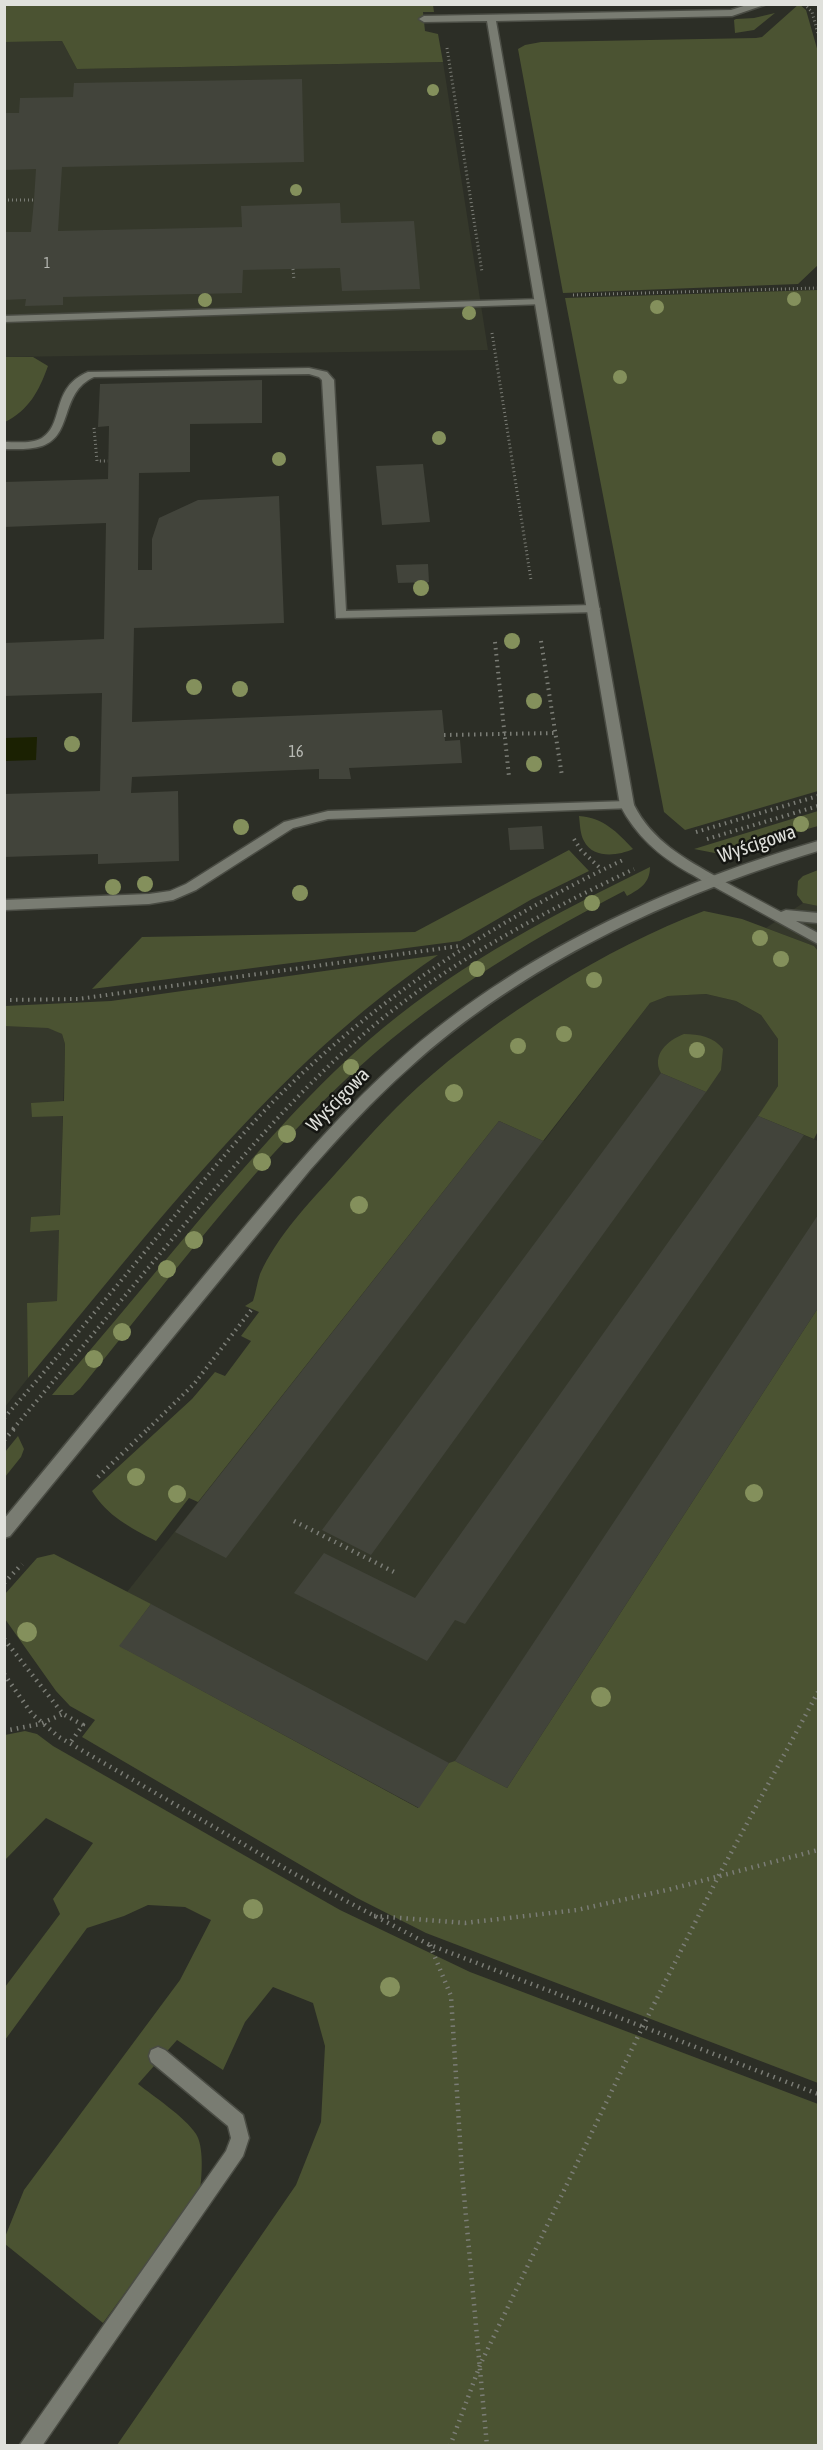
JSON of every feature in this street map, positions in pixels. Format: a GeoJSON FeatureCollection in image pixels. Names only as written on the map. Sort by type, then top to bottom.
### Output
{"type":"FeatureCollection","features":[{"type":"Feature","properties":{"kind":"street"},"geometry":{"type":"LineString","coordinates":[[424,19],[732,13],[762,4]]}},
{"type":"Feature","properties":{"kind":"street"},"geometry":{"type":"LineString","coordinates":[[491,18],[627,805],[632,817],[655,844],[714,881],[819,939]]}},
{"type":"Feature","properties":{"kind":"street"},"geometry":{"type":"LineString","coordinates":[[4,319],[541,302]]}},
{"type":"Feature","properties":{"kind":"street"},"geometry":{"type":"LineString","coordinates":[[4,445],[40,443],[49,437],[56,428],[71,387],[93,374],[309,370],[323,374],[328,380],[340,615],[594,609]]}},
{"type":"Feature","properties":{"kind":"street"},"geometry":{"type":"LineString","coordinates":[[4,905],[148,899],[173,895],[191,887],[267,837],[289,825],[311,818],[348,814],[512,807],[627,805]]}},
{"type":"Feature","properties":{"kind":"street","name":"Wyścigowa"},"geometry":{"type":"LineString","coordinates":[[4,1532],[288,1186],[389,1078],[429,1042],[523,976],[597,933],[658,903],[714,881],[819,846]]}},
{"type":"Feature","properties":{"kind":"street"},"geometry":{"type":"LineString","coordinates":[[774,913],[819,918]]}},
{"type":"Feature","properties":{"kind":"street"},"geometry":{"type":"LineString","coordinates":[[29,2445],[234,2156],[240,2138],[236,2121],[158,2056]]}},
{"type":"Feature","properties":{"kind":"path"},"geometry":{"type":"LineString","coordinates":[[804,4],[812,12],[819,34]]}},
{"type":"Feature","properties":{"kind":"path"},"geometry":{"type":"LineString","coordinates":[[442,19],[566,806],[574,838],[581,850],[601,869]]}},
{"type":"Feature","properties":{"kind":"path"},"geometry":{"type":"LineString","coordinates":[[4,200],[34,200]]}},
{"type":"Feature","properties":{"kind":"path"},"geometry":{"type":"LineString","coordinates":[[564,295],[819,288]]}},
{"type":"Feature","properties":{"kind":"path"},"geometry":{"type":"LineString","coordinates":[[492,611],[512,807]]}},
{"type":"Feature","properties":{"kind":"path"},"geometry":{"type":"LineString","coordinates":[[444,735],[555,733]]}},
{"type":"Feature","properties":{"kind":"path"},"geometry":{"type":"LineString","coordinates":[[4,1000],[78,999],[463,946]]}},
{"type":"Feature","properties":{"kind":"path"},"geometry":{"type":"LineString","coordinates":[[93,1484],[194,1384],[252,1309]]}},
{"type":"Feature","properties":{"kind":"path"},"geometry":{"type":"LineString","coordinates":[[294,1521],[396,1573]]}},
{"type":"Feature","properties":{"kind":"path"},"geometry":{"type":"LineString","coordinates":[[4,1583],[23,1562]]}},
{"type":"Feature","properties":{"kind":"path"},"geometry":{"type":"LineString","coordinates":[[4,1640],[63,1714],[83,1725],[70,1743]]}},
{"type":"Feature","properties":{"kind":"path"},"geometry":{"type":"LineString","coordinates":[[4,1674],[40,1724],[54,1736],[70,1743],[267,1859],[370,1916],[430,1944],[819,2094]]}},
{"type":"Feature","properties":{"kind":"path"},"geometry":{"type":"LineString","coordinates":[[450,2445],[480,2365],[643,2026],[718,1877],[819,1692]]}},
{"type":"Feature","properties":{"kind":"path"},"geometry":{"type":"LineString","coordinates":[[4,1731],[40,1724],[63,1714]]}},
{"type":"Feature","properties":{"kind":"path"},"geometry":{"type":"LineString","coordinates":[[370,1916],[465,1923],[577,1910],[718,1877],[819,1850]]}},
{"type":"Feature","properties":{"kind":"path"},"geometry":{"type":"LineString","coordinates":[[430,1944],[451,1996],[462,2173],[487,2445]]}},
{"type":"Feature","properties":{"kind":"shaded area"},"geometry":{"type":"Polygon","coordinates":[[[799,4],[806,10],[818,52],[818,265],[798,284],[563,293],[518,49],[541,42],[756,38],[762,37],[799,4]]]}},
{"type":"Feature","properties":{"kind":"shaded area"},"geometry":{"type":"Polygon","coordinates":[[[4,5],[433,5],[434,12],[423,12],[425,31],[438,34],[443,62],[77,69],[62,41],[5,42],[4,5]]]}},
{"type":"Feature","properties":{"kind":"shaded area"},"geometry":{"type":"Polygon","coordinates":[[[775,13],[754,30],[735,33],[734,20],[736,19],[775,13]]]}},
{"type":"Feature","properties":{"kind":"shaded area"},"geometry":{"type":"Polygon","coordinates":[[[62,41],[77,69],[443,62],[488,350],[5,357],[4,42],[62,41]]]}},
{"type":"Feature","properties":{"kind":"shaded area"},"geometry":{"type":"Polygon","coordinates":[[[818,290],[818,791],[685,830],[664,812],[565,298],[818,290]]]}},
{"type":"Feature","properties":{"kind":"shaded area"},"geometry":{"type":"Polygon","coordinates":[[[5,357],[33,357],[48,366],[41,384],[27,406],[5,422],[5,357]]]}},
{"type":"Feature","properties":{"kind":"shaded area"},"geometry":{"type":"Polygon","coordinates":[[[37,737],[36,760],[5,761],[5,738],[37,737]]]}},
{"type":"Feature","properties":{"kind":"shaded area"},"geometry":{"type":"Polygon","coordinates":[[[818,811],[818,826],[720,854],[694,849],[818,811]]]}},
{"type":"Feature","properties":{"kind":"shaded area"},"geometry":{"type":"Polygon","coordinates":[[[579,816],[603,823],[633,849],[613,854],[593,851],[583,838],[579,816]]]}},
{"type":"Feature","properties":{"kind":"shaded area"},"geometry":{"type":"Polygon","coordinates":[[[569,850],[589,871],[532,899],[460,941],[92,989],[142,937],[415,932],[569,850]]]}},
{"type":"Feature","properties":{"kind":"shaded area"},"geometry":{"type":"Polygon","coordinates":[[[650,867],[646,881],[636,891],[627,896],[624,891],[512,954],[441,1001],[375,1053],[308,1117],[239,1192],[80,1389],[73,1395],[52,1395],[262,1148],[357,1050],[414,1004],[478,960],[546,920],[650,867]]]}},
{"type":"Feature","properties":{"kind":"shaded area"},"geometry":{"type":"Polygon","coordinates":[[[818,870],[818,906],[803,903],[797,895],[798,881],[803,876],[818,870]]]}},
{"type":"Feature","properties":{"kind":"shaded area"},"geometry":{"type":"Polygon","coordinates":[[[803,903],[818,906],[818,951],[814,946],[766,928],[803,903]]]}},
{"type":"Feature","properties":{"kind":"shaded area"},"geometry":{"type":"Polygon","coordinates":[[[704,911],[742,919],[814,946],[818,951],[818,1131],[814,1139],[758,1116],[778,1086],[778,1039],[761,1015],[736,1001],[706,994],[668,996],[650,1003],[543,1141],[499,1121],[198,1502],[189,1498],[156,1541],[129,1526],[105,1508],[92,1491],[192,1399],[215,1372],[225,1376],[251,1341],[241,1336],[259,1312],[245,1306],[253,1301],[260,1274],[275,1246],[305,1208],[397,1107],[449,1061],[517,1010],[591,964],[667,926],[704,911]]]}},
{"type":"Feature","properties":{"kind":"shaded area"},"geometry":{"type":"Polygon","coordinates":[[[438,955],[378,999],[322,1047],[269,1098],[170,1208],[28,1378],[27,1303],[57,1301],[59,1230],[30,1232],[31,1217],[60,1215],[63,1116],[32,1117],[31,1103],[64,1101],[65,1044],[62,1034],[48,1028],[5,1026],[5,1006],[111,1001],[438,955]]]}},
{"type":"Feature","properties":{"kind":"shaded area"},"geometry":{"type":"Polygon","coordinates":[[[706,994],[736,1001],[761,1015],[778,1039],[778,1086],[759,1116],[818,1141],[818,1308],[507,1788],[419,1808],[119,1646],[151,1605],[127,1592],[499,1121],[544,1141],[650,1003],[668,996],[706,994]]]}},
{"type":"Feature","properties":{"kind":"shaded area"},"geometry":{"type":"Polygon","coordinates":[[[5,1006],[62,1034],[65,1044],[57,1301],[27,1303],[28,1378],[5,1407],[5,1006]]]}},
{"type":"Feature","properties":{"kind":"shaded area"},"geometry":{"type":"Polygon","coordinates":[[[684,1034],[706,1037],[723,1049],[721,1070],[706,1092],[661,1073],[658,1066],[660,1054],[667,1044],[684,1034]]]}},
{"type":"Feature","properties":{"kind":"shaded area"},"geometry":{"type":"Polygon","coordinates":[[[818,1308],[818,2083],[426,1933],[357,1898],[82,1737],[95,1720],[70,1706],[56,1691],[5,1619],[5,1594],[37,1558],[54,1554],[151,1604],[120,1646],[418,1808],[449,1763],[455,1761],[507,1788],[818,1308]]]}},
{"type":"Feature","properties":{"kind":"shaded area"},"geometry":{"type":"Polygon","coordinates":[[[18,1436],[24,1449],[21,1457],[5,1477],[5,1452],[18,1436]]]}},
{"type":"Feature","properties":{"kind":"shaded area"},"geometry":{"type":"Polygon","coordinates":[[[25,1731],[37,1734],[53,1746],[340,1910],[470,1972],[818,2104],[818,2445],[117,2445],[296,2185],[321,2122],[325,2046],[313,2003],[273,1987],[245,2022],[223,2070],[177,2040],[138,2084],[177,2114],[191,2127],[199,2139],[202,2169],[200,2190],[103,2323],[5,2244],[5,2237],[24,2190],[180,1980],[211,1920],[185,1907],[148,1905],[124,1916],[87,1928],[5,2040],[5,1987],[60,1914],[53,1899],[93,1843],[46,1818],[5,1860],[5,1735],[25,1731]]]}},
{"type":"Feature","properties":{"kind":"building"},"geometry":{"type":"Polygon","coordinates":[[[302,79],[304,162],[62,167],[58,231],[242,227],[241,206],[340,203],[341,223],[414,221],[420,289],[342,291],[340,268],[243,270],[242,293],[63,297],[63,305],[25,306],[26,299],[4,300],[4,232],[31,232],[34,200],[36,169],[4,170],[4,113],[19,113],[20,98],[73,97],[74,83],[302,79]]]}},
{"type":"Feature","properties":{"kind":"building"},"geometry":{"type":"Polygon","coordinates":[[[262,380],[262,423],[190,424],[190,472],[139,473],[138,570],[152,570],[152,539],[159,518],[198,500],[279,496],[284,623],[134,628],[132,722],[442,710],[445,741],[460,740],[462,763],[349,768],[351,779],[319,779],[319,769],[132,777],[131,793],[178,791],[179,861],[98,864],[98,854],[4,857],[4,794],[100,791],[102,693],[4,696],[4,643],[104,639],[106,523],[4,527],[4,482],[108,479],[109,426],[98,427],[100,384],[262,380]]]}},
{"type":"Feature","properties":{"kind":"building"},"geometry":{"type":"Polygon","coordinates":[[[423,464],[430,522],[382,525],[376,466],[423,464]]]}},
{"type":"Feature","properties":{"kind":"building"},"geometry":{"type":"Polygon","coordinates":[[[428,564],[429,582],[398,583],[396,565],[428,564]]]}},
{"type":"Feature","properties":{"kind":"building"},"geometry":{"type":"Polygon","coordinates":[[[542,826],[544,849],[510,850],[508,828],[542,826]]]}},
{"type":"Feature","properties":{"kind":"building"},"geometry":{"type":"Polygon","coordinates":[[[661,1073],[706,1092],[371,1555],[322,1530],[661,1073]]]}},
{"type":"Feature","properties":{"kind":"building"},"geometry":{"type":"Polygon","coordinates":[[[758,1116],[804,1135],[465,1624],[455,1620],[427,1661],[294,1593],[324,1553],[415,1598],[758,1116]]]}},
{"type":"Feature","properties":{"kind":"building"},"geometry":{"type":"Polygon","coordinates":[[[499,1121],[543,1141],[226,1558],[175,1532],[499,1121]]]}},
{"type":"Feature","properties":{"kind":"building"},"geometry":{"type":"Polygon","coordinates":[[[818,1215],[818,1308],[507,1788],[455,1761],[818,1215]]]}},
{"type":"Feature","properties":{"kind":"building"},"geometry":{"type":"Polygon","coordinates":[[[151,1604],[449,1763],[419,1808],[119,1646],[151,1604]]]}}]}
